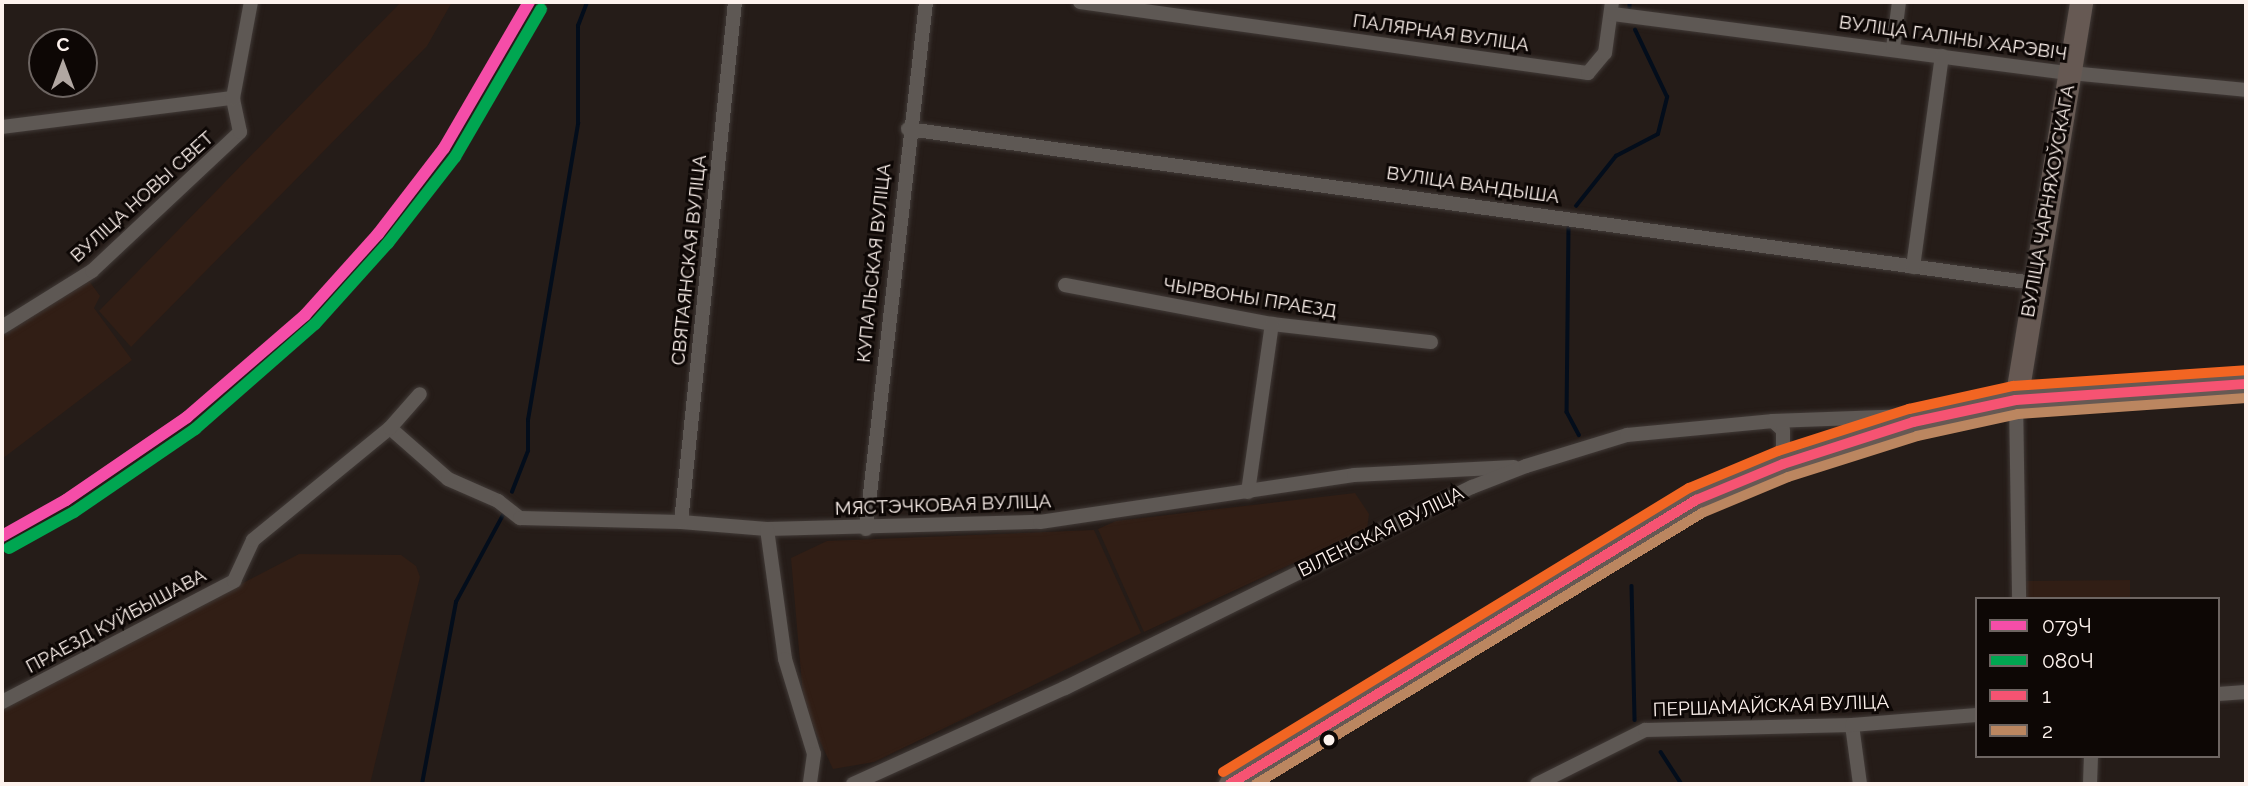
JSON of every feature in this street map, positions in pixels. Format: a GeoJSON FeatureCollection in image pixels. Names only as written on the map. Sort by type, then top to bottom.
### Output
{"type":"FeatureCollection","features":[{"type":"Feature","properties":{"kind":"main road","name":"ВУЛІЦА ЧАРНЯХОЎСКАГА"},"geometry":{"type":"LineString","coordinates":[[2016,400],[2081,2]]}},
{"type":"Feature","properties":{"kind":"main road","name":"ВІЛЕНСКАЯ ВУЛІЦА"},"geometry":{"type":"LineString","coordinates":[[1230,784],[1696,499],[1783,464],[1947,415],[2016,400],[2246,384]]}},
{"type":"Feature","properties":{"kind":"street","name":"ВУЛІЦА НОВЫ СВЕТ"},"geometry":{"type":"LineString","coordinates":[[2,327],[92,271],[200,173],[240,132],[233,98],[251,2]]}},
{"type":"Feature","properties":{"kind":"street","name":"СВЯТАЯНСКАЯ ВУЛІЦА"},"geometry":{"type":"LineString","coordinates":[[681,522],[735,2]]}},
{"type":"Feature","properties":{"kind":"street","name":"КУПАЛЬСКАЯ ВУЛІЦА"},"geometry":{"type":"LineString","coordinates":[[866,529],[908,129],[926,2]]}},
{"type":"Feature","properties":{"kind":"street","name":"ПАЛЯРНАЯ ВУЛІЦА"},"geometry":{"type":"LineString","coordinates":[[1080,2],[1588,73],[1605,53],[1613,8]]}},
{"type":"Feature","properties":{"kind":"street"},"geometry":{"type":"LineString","coordinates":[[1893,48],[1899,2]]}},
{"type":"Feature","properties":{"kind":"street","name":"ВУЛІЦА ГАЛІНЫ ХАРЭВІЧ"},"geometry":{"type":"LineString","coordinates":[[1613,8],[2070,73],[2246,90]]}},
{"type":"Feature","properties":{"kind":"street"},"geometry":{"type":"LineString","coordinates":[[1913,267],[1942,56]]}},
{"type":"Feature","properties":{"kind":"street","name":"ВУЛІЦА НОВЫ СВЕТ"},"geometry":{"type":"LineString","coordinates":[[2,127],[233,98]]}},
{"type":"Feature","properties":{"kind":"street","name":"ВУЛІЦА ВАНДЫША"},"geometry":{"type":"LineString","coordinates":[[908,129],[2033,283]]}},
{"type":"Feature","properties":{"kind":"street","name":"ЧЫРВОНЫ ПРАЕЗД"},"geometry":{"type":"LineString","coordinates":[[1065,285],[1272,324],[1431,342]]}},
{"type":"Feature","properties":{"kind":"street"},"geometry":{"type":"LineString","coordinates":[[1248,492],[1272,324]]}},
{"type":"Feature","properties":{"kind":"street","name":"ПРАЕЗД КУЙБЫШАВА"},"geometry":{"type":"LineString","coordinates":[[2,702],[234,581],[253,540],[390,428],[420,394]]}},
{"type":"Feature","properties":{"kind":"street"},"geometry":{"type":"LineString","coordinates":[[2016,400],[2019,597]]}},
{"type":"Feature","properties":{"kind":"street","name":"ВІЛЕНСКАЯ ВУЛІЦА"},"geometry":{"type":"LineString","coordinates":[[853,784],[1065,688],[1472,487],[1526,466],[1627,435],[1773,421],[1947,415]]}},
{"type":"Feature","properties":{"kind":"street"},"geometry":{"type":"LineString","coordinates":[[1773,421],[1783,430],[1783,464]]}},
{"type":"Feature","properties":{"kind":"street","name":"МЯСТЭЧКОВАЯ ВУЛІЦА"},"geometry":{"type":"LineString","coordinates":[[390,428],[448,479],[498,501],[520,518],[681,522],[767,529],[866,529],[1041,522],[1354,475],[1526,466]]}},
{"type":"Feature","properties":{"kind":"street"},"geometry":{"type":"LineString","coordinates":[[1467,468],[1473,476],[1472,487]]}},
{"type":"Feature","properties":{"kind":"street"},"geometry":{"type":"LineString","coordinates":[[767,529],[785,659],[814,754],[810,784]]}},
{"type":"Feature","properties":{"kind":"street"},"geometry":{"type":"LineString","coordinates":[[2220,694],[2246,692]]}},
{"type":"Feature","properties":{"kind":"street","name":"ПЕРШАМАЙСКАЯ ВУЛІЦА"},"geometry":{"type":"LineString","coordinates":[[1537,784],[1645,730],[1852,725],[1975,715]]}},
{"type":"Feature","properties":{"kind":"street"},"geometry":{"type":"LineString","coordinates":[[1852,725],[1860,784]]}},
{"type":"Feature","properties":{"kind":"street"},"geometry":{"type":"LineString","coordinates":[[2090,784],[2091,758]]}},
{"type":"Feature","properties":{"kind":"shaded area"},"geometry":{"type":"Polygon","coordinates":[[[401,2],[452,2],[427,46],[131,347],[99,311],[401,2]]]}},
{"type":"Feature","properties":{"kind":"shaded area"},"geometry":{"type":"Polygon","coordinates":[[[87,278],[100,296],[94,308],[132,360],[2,459],[2,332],[87,278]]]}},
{"type":"Feature","properties":{"kind":"shaded area"},"geometry":{"type":"Polygon","coordinates":[[[1355,493],[1369,514],[1367,529],[1144,632],[1098,529],[1116,521],[1355,493]]]}},
{"type":"Feature","properties":{"kind":"shaded area"},"geometry":{"type":"Polygon","coordinates":[[[1094,530],[1141,633],[874,762],[833,769],[804,707],[791,558],[827,541],[1094,530]]]}},
{"type":"Feature","properties":{"kind":"shaded area"},"geometry":{"type":"Polygon","coordinates":[[[299,554],[401,555],[416,566],[420,577],[370,784],[2,784],[2,707],[299,554]]]}},
{"type":"Feature","properties":{"kind":"shaded area"},"geometry":{"type":"Polygon","coordinates":[[[2130,580],[2130,597],[2022,597],[2022,581],[2130,580]]]}},
{"type":"Feature","properties":{"kind":"waterway"},"geometry":{"type":"LineString","coordinates":[[512,492],[528,451],[528,420],[578,123],[578,26],[587,2]]}},
{"type":"Feature","properties":{"kind":"waterway"},"geometry":{"type":"LineString","coordinates":[[1630,2],[1630,7]]}},
{"type":"Feature","properties":{"kind":"waterway"},"geometry":{"type":"LineString","coordinates":[[1576,206],[1616,156],[1658,134],[1667,97],[1635,30]]}},
{"type":"Feature","properties":{"kind":"waterway"},"geometry":{"type":"LineString","coordinates":[[1569,227],[1567,412],[1579,435]]}},
{"type":"Feature","properties":{"kind":"waterway"},"geometry":{"type":"LineString","coordinates":[[422,784],[456,602],[503,515]]}},
{"type":"Feature","properties":{"kind":"waterway"},"geometry":{"type":"LineString","coordinates":[[1632,586],[1635,720]]}},
{"type":"Feature","properties":{"kind":"waterway"},"geometry":{"type":"LineString","coordinates":[[1661,752],[1682,784]]}},
{"type":"Feature","properties":{"kind":"transit line","name":"079Ч"},"geometry":{"type":"LineString","coordinates":[[2,536],[66,500],[187,417],[305,315],[378,234],[444,148],[529,2]]}},
{"type":"Feature","properties":{"kind":"transit line","name":"080Ч"},"geometry":{"type":"LineString","coordinates":[[9,548],[74,512],[195,429],[315,324],[388,243],[455,157],[541,9]]}},
{"type":"Feature","properties":{"kind":"transit line"},"geometry":{"type":"LineString","coordinates":[[1223,772],[1689,488],[1778,451],[1909,409],[2013,386],[2245,370]]}},
{"type":"Feature","properties":{"kind":"transit line","name":"1"},"geometry":{"type":"LineString","coordinates":[[1230,784],[1696,500],[1783,464],[1913,422],[2016,400],[2246,384]]}},
{"type":"Feature","properties":{"kind":"transit line","name":"2"},"geometry":{"type":"LineString","coordinates":[[1256,784],[1702,513],[1788,477],[1917,436],[2018,414],[2246,398]]}}]}
